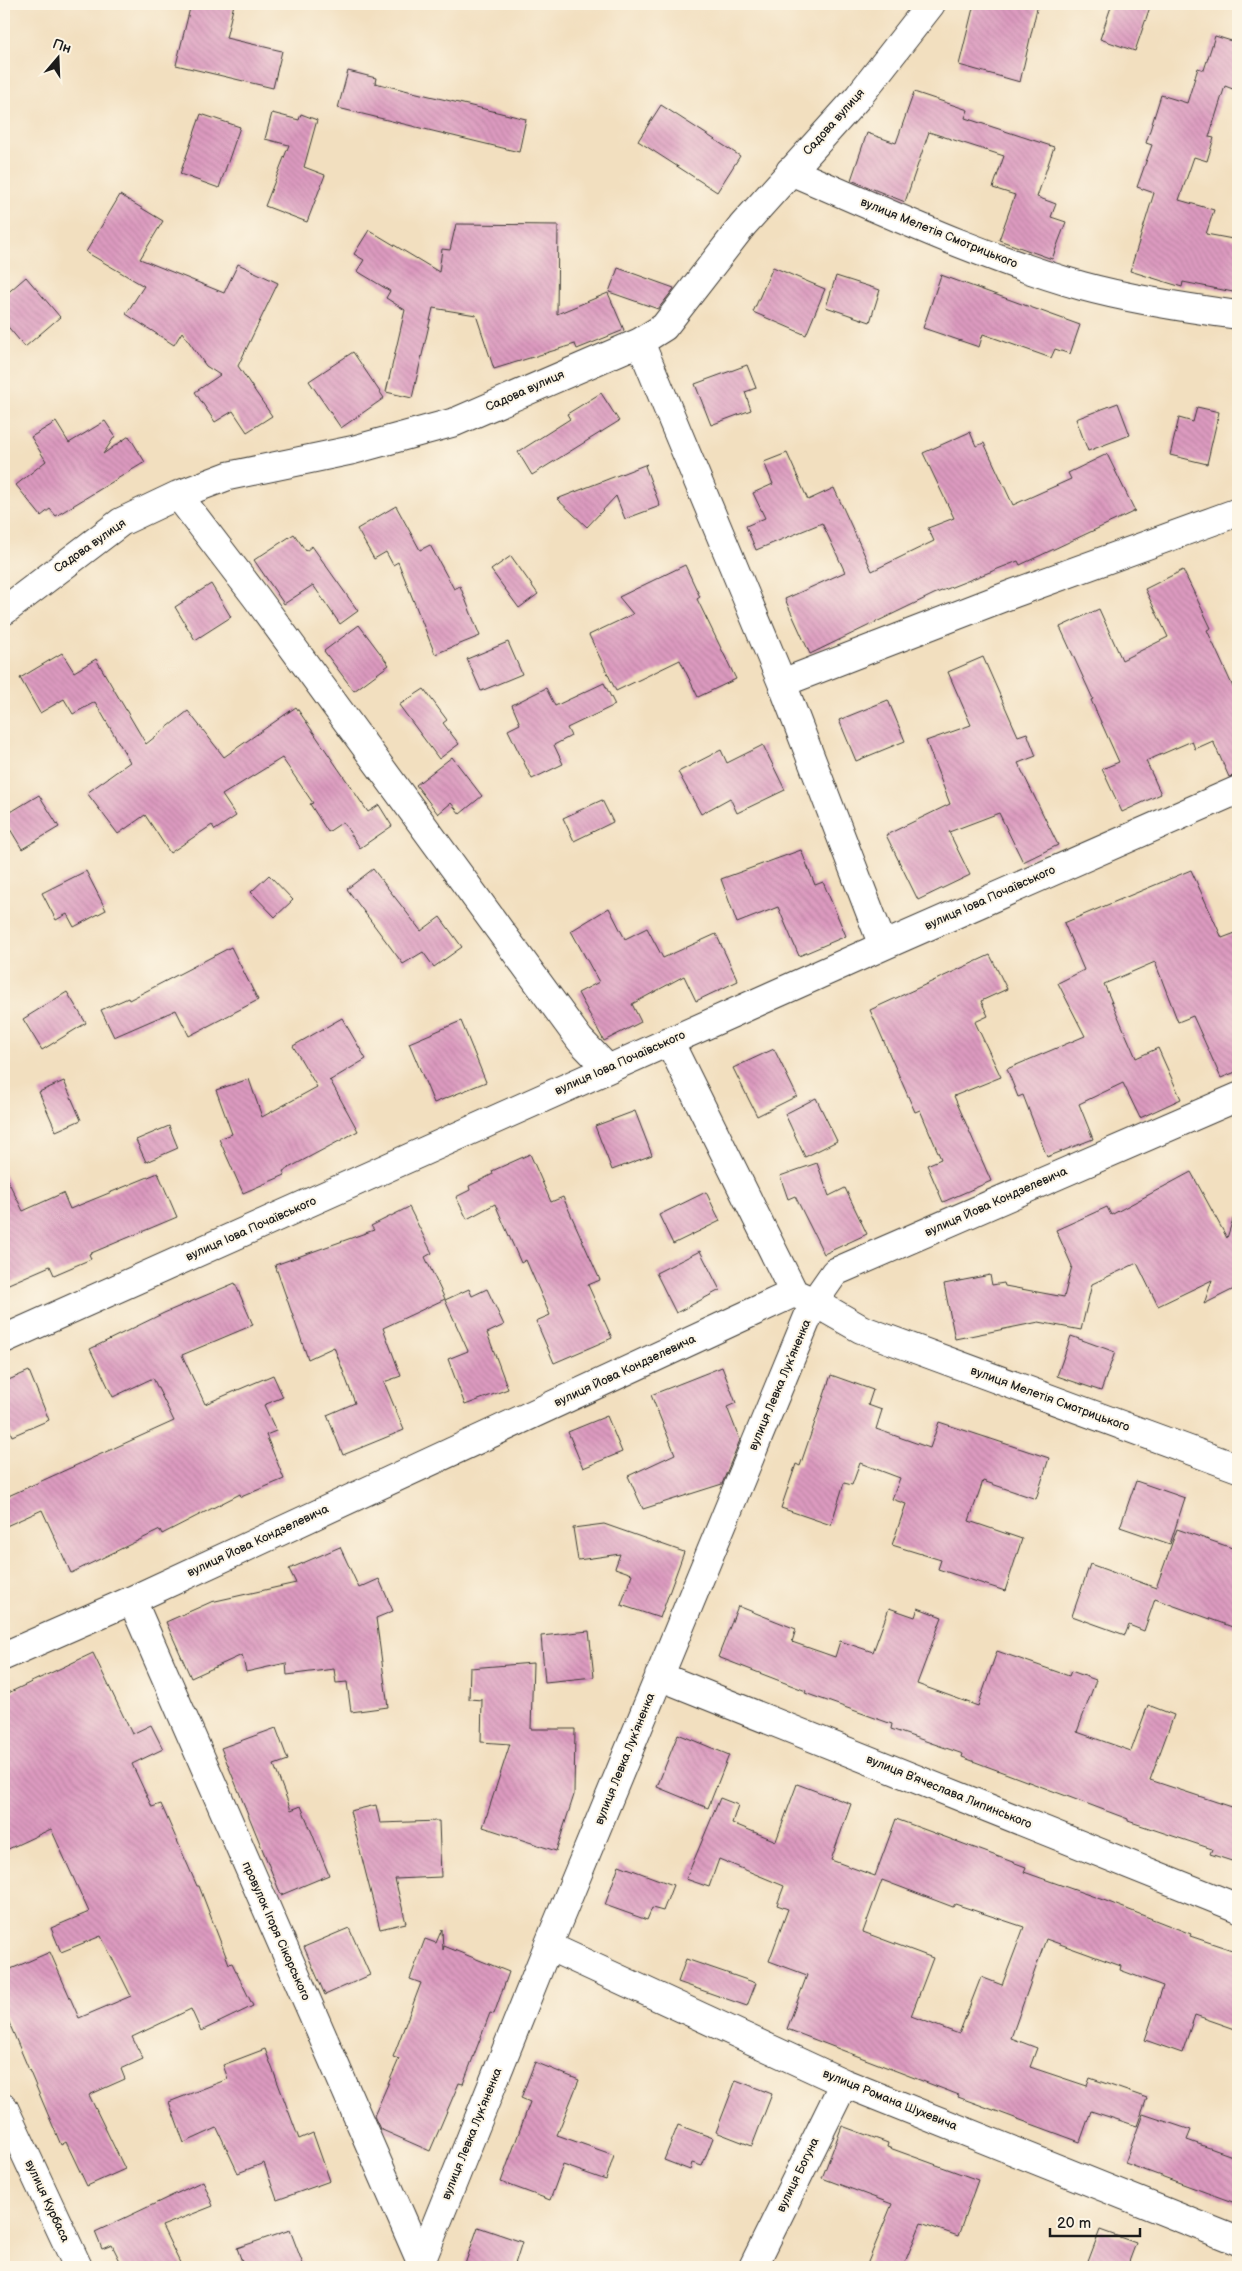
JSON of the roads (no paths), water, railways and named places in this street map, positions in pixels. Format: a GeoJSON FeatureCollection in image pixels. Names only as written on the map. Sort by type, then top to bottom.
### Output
{"type":"FeatureCollection","features":[{"type":"Feature","properties":{"kind":"street","name":"Садова вулиця"},"geometry":{"type":"LineString","coordinates":[[4,611],[121,522],[178,495],[228,476],[353,450],[455,422],[640,342],[664,327],[743,225],[859,96],[931,4]]}},
{"type":"Feature","properties":{"kind":"street","name":"вулиця Мелетія Смотрицького"},"geometry":{"type":"LineString","coordinates":[[790,171],[996,258],[1074,284],[1182,307],[1238,315]]}},
{"type":"Feature","properties":{"kind":"street"},"geometry":{"type":"LineString","coordinates":[[640,342],[782,683],[882,946]]}},
{"type":"Feature","properties":{"kind":"street"},"geometry":{"type":"LineString","coordinates":[[178,495],[256,596],[580,1040],[607,1068]]}},
{"type":"Feature","properties":{"kind":"street"},"geometry":{"type":"LineString","coordinates":[[782,683],[1012,594],[1238,512]]}},
{"type":"Feature","properties":{"kind":"street","name":"вулиця Іова Почаївського"},"geometry":{"type":"LineString","coordinates":[[4,1340],[607,1068],[1238,790]]}},
{"type":"Feature","properties":{"kind":"street"},"geometry":{"type":"LineString","coordinates":[[669,1041],[804,1298]]}},
{"type":"Feature","properties":{"kind":"street","name":"вулиця Йова Кондзелевича"},"geometry":{"type":"LineString","coordinates":[[4,1656],[804,1298],[835,1272],[1238,1097]]}},
{"type":"Feature","properties":{"kind":"street","name":"вулиця Левка Лукʼяненка"},"geometry":{"type":"LineString","coordinates":[[420,2265],[659,1676],[804,1298],[861,1329]]}},
{"type":"Feature","properties":{"kind":"street","name":"вулиця Мелетія Смотрицького"},"geometry":{"type":"LineString","coordinates":[[861,1329],[1238,1468]]}},
{"type":"Feature","properties":{"kind":"street","name":"провулок Ігоря Сікорського"},"geometry":{"type":"LineString","coordinates":[[132,1600],[420,2265]]}},
{"type":"Feature","properties":{"kind":"street","name":"вулиця Вʼячеслава Липинського"},"geometry":{"type":"LineString","coordinates":[[659,1676],[1238,1908]]}},
{"type":"Feature","properties":{"kind":"street","name":"вулиця Романа Шухевича"},"geometry":{"type":"LineString","coordinates":[[548,1946],[844,2083],[1238,2241]]}},
{"type":"Feature","properties":{"kind":"street","name":"вулиця Богуна"},"geometry":{"type":"LineString","coordinates":[[753,2267],[844,2083]]}},
{"type":"Feature","properties":{"kind":"street","name":"вулиця Курбаса"},"geometry":{"type":"LineString","coordinates":[[4,2108],[78,2267]]}}]}
